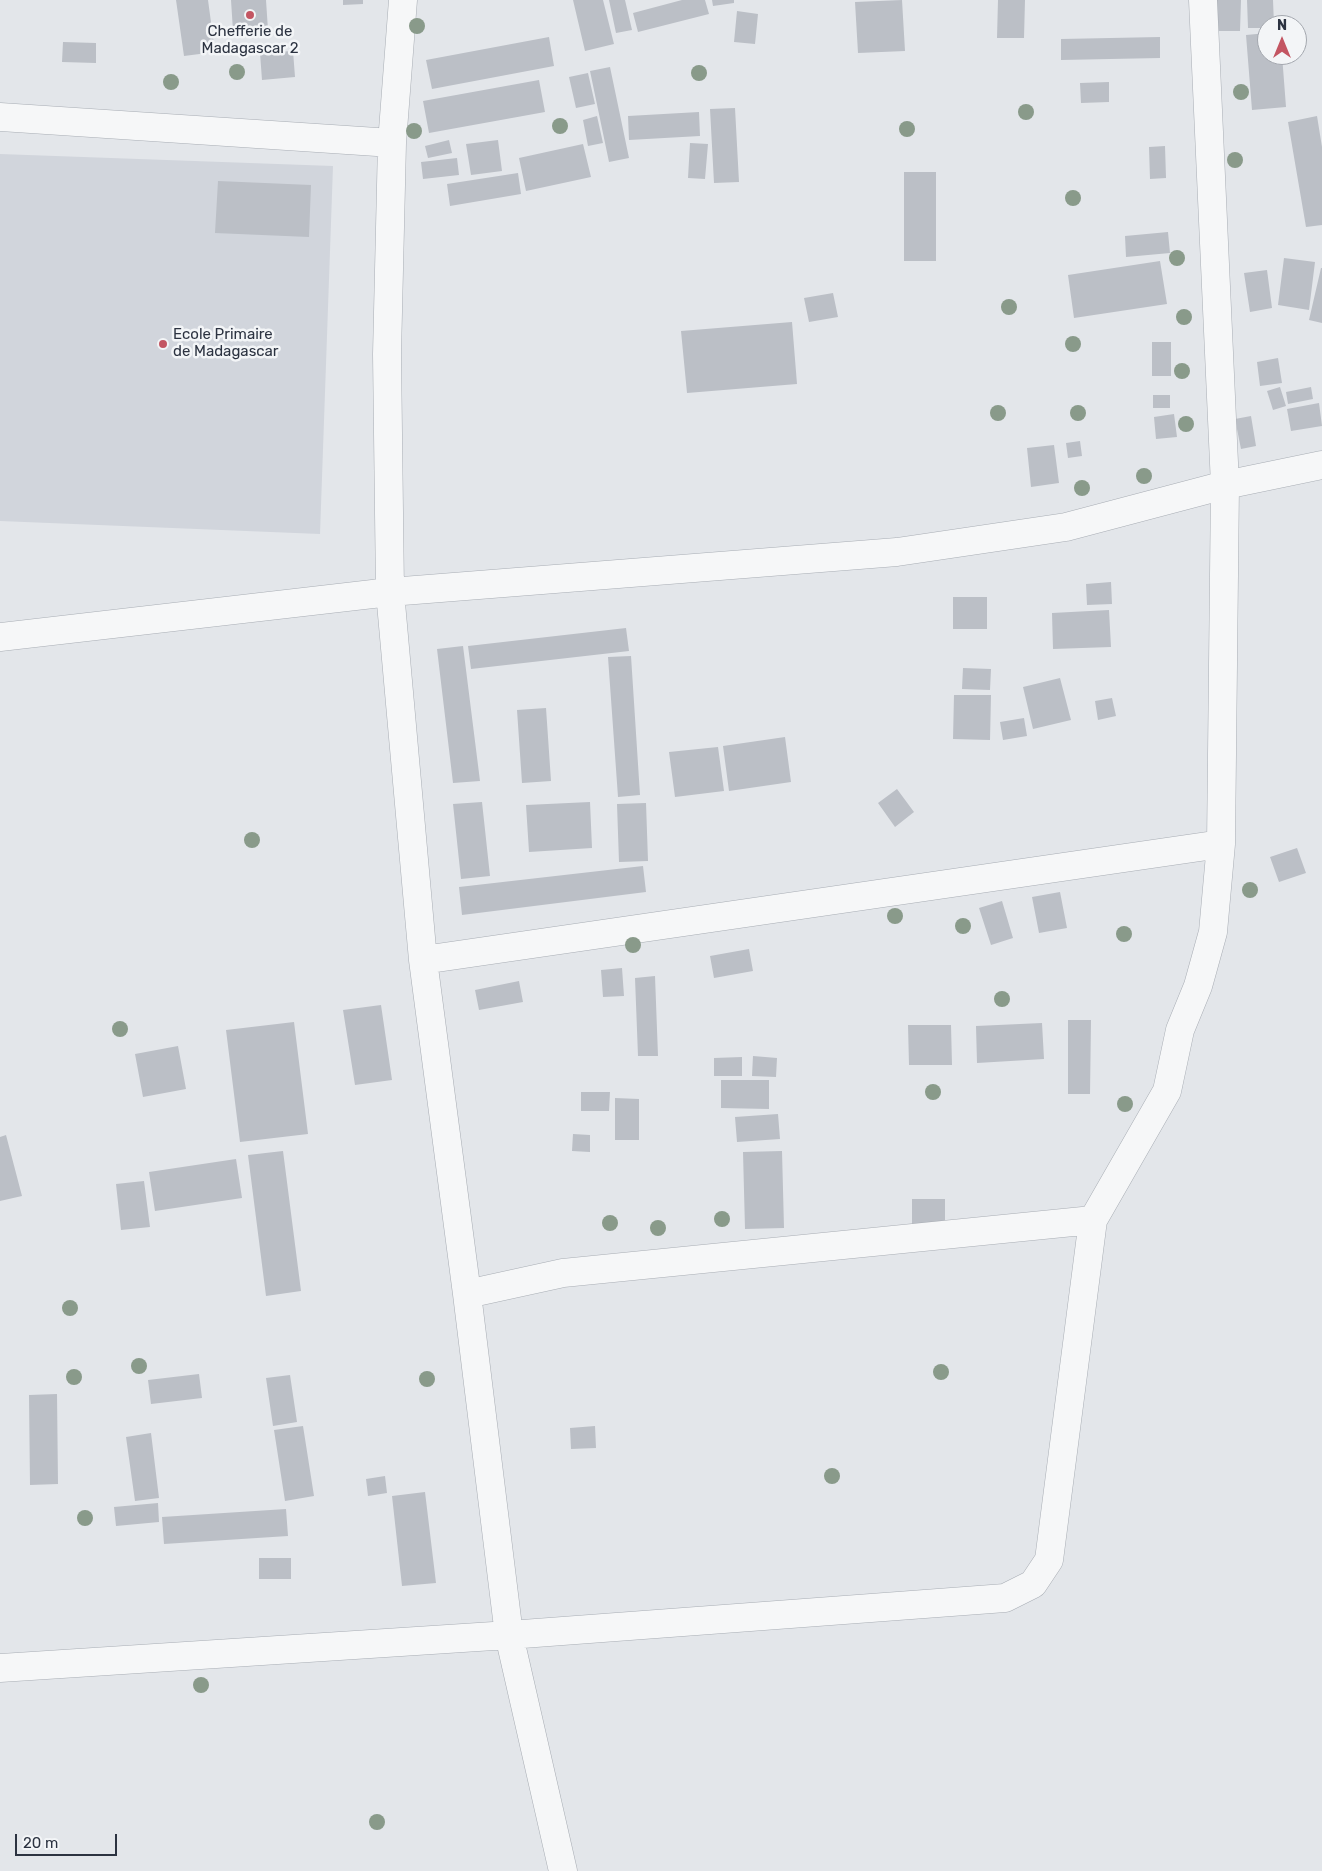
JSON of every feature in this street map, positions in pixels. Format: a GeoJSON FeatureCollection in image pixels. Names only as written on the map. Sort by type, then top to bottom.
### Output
{"type":"FeatureCollection","features":[{"type":"Feature","properties":{"kind":"street"},"geometry":{"type":"LineString","coordinates":[[403,0],[392,142],[387,354],[390,592],[423,960],[509,1635],[563,1871]]}},
{"type":"Feature","properties":{"kind":"street"},"geometry":{"type":"LineString","coordinates":[[0,1668],[509,1635],[1005,1598],[1032,1584],[1049,1560],[1094,1220],[1167,1091],[1180,1030],[1198,986],[1213,932],[1221,844],[1225,485],[1203,0]]}},
{"type":"Feature","properties":{"kind":"street"},"geometry":{"type":"LineString","coordinates":[[0,117],[392,142]]}},
{"type":"Feature","properties":{"kind":"street"},"geometry":{"type":"LineString","coordinates":[[0,637],[390,592],[897,552],[1066,527],[1225,485],[1322,465]]}},
{"type":"Feature","properties":{"kind":"street"},"geometry":{"type":"LineString","coordinates":[[423,960],[1221,844]]}},
{"type":"Feature","properties":{"kind":"street"},"geometry":{"type":"LineString","coordinates":[[467,1294],[563,1273],[1094,1220]]}},
{"type":"Feature","properties":{"kind":"shaded area","name":"Ecole Primaire de Madagascar"},"geometry":{"type":"Polygon","coordinates":[[[0,154],[333,166],[320,534],[0,521],[0,154]]]}},
{"type":"Feature","properties":{"kind":"building"},"geometry":{"type":"Polygon","coordinates":[[[176,0],[208,0],[215,52],[184,56],[176,0]]]}},
{"type":"Feature","properties":{"kind":"building","name":"Chefferie de Madagascar 2"},"geometry":{"type":"Polygon","coordinates":[[[231,0],[266,0],[268,30],[233,31],[231,0]]]}},
{"type":"Feature","properties":{"kind":"building"},"geometry":{"type":"Polygon","coordinates":[[[343,0],[363,0],[363,4],[343,5],[343,0]]]}},
{"type":"Feature","properties":{"kind":"building"},"geometry":{"type":"Polygon","coordinates":[[[573,0],[603,0],[614,44],[585,51],[573,0]]]}},
{"type":"Feature","properties":{"kind":"building"},"geometry":{"type":"Polygon","coordinates":[[[609,0],[625,0],[632,30],[616,33],[609,0]]]}},
{"type":"Feature","properties":{"kind":"building"},"geometry":{"type":"Polygon","coordinates":[[[682,0],[705,0],[709,14],[638,32],[633,13],[682,0]]]}},
{"type":"Feature","properties":{"kind":"building"},"geometry":{"type":"Polygon","coordinates":[[[712,0],[734,0],[734,3],[713,6],[712,0]]]}},
{"type":"Feature","properties":{"kind":"building"},"geometry":{"type":"Polygon","coordinates":[[[902,0],[905,51],[858,53],[855,2],[902,0]]]}},
{"type":"Feature","properties":{"kind":"building"},"geometry":{"type":"Polygon","coordinates":[[[998,0],[1025,0],[1024,38],[997,38],[998,0]]]}},
{"type":"Feature","properties":{"kind":"building"},"geometry":{"type":"Polygon","coordinates":[[[1217,0],[1241,0],[1240,31],[1217,31],[1217,0]]]}},
{"type":"Feature","properties":{"kind":"building"},"geometry":{"type":"Polygon","coordinates":[[[1247,0],[1273,0],[1274,15],[1257,15],[1257,28],[1248,28],[1247,0]]]}},
{"type":"Feature","properties":{"kind":"building"},"geometry":{"type":"Polygon","coordinates":[[[737,11],[758,14],[755,44],[734,42],[737,11]]]}},
{"type":"Feature","properties":{"kind":"building"},"geometry":{"type":"Polygon","coordinates":[[[1257,34],[1257,65],[1283,65],[1286,107],[1252,110],[1246,35],[1257,34]]]}},
{"type":"Feature","properties":{"kind":"building"},"geometry":{"type":"Polygon","coordinates":[[[549,37],[554,66],[432,89],[426,60],[549,37]]]}},
{"type":"Feature","properties":{"kind":"building"},"geometry":{"type":"Polygon","coordinates":[[[1160,37],[1160,58],[1061,60],[1061,39],[1160,37]]]}},
{"type":"Feature","properties":{"kind":"building"},"geometry":{"type":"Polygon","coordinates":[[[63,42],[96,43],[96,63],[62,62],[63,42]]]}},
{"type":"Feature","properties":{"kind":"building"},"geometry":{"type":"Polygon","coordinates":[[[293,51],[295,77],[262,80],[260,53],[293,51]]]}},
{"type":"Feature","properties":{"kind":"building"},"geometry":{"type":"Polygon","coordinates":[[[610,67],[629,158],[609,162],[590,71],[610,67]]]}},
{"type":"Feature","properties":{"kind":"building"},"geometry":{"type":"Polygon","coordinates":[[[588,73],[595,104],[576,108],[569,77],[588,73]]]}},
{"type":"Feature","properties":{"kind":"building"},"geometry":{"type":"Polygon","coordinates":[[[539,80],[545,112],[429,133],[423,101],[539,80]]]}},
{"type":"Feature","properties":{"kind":"building"},"geometry":{"type":"Polygon","coordinates":[[[1109,82],[1109,102],[1081,103],[1080,83],[1109,82]]]}},
{"type":"Feature","properties":{"kind":"building"},"geometry":{"type":"Polygon","coordinates":[[[735,108],[739,182],[714,183],[710,109],[735,108]]]}},
{"type":"Feature","properties":{"kind":"building"},"geometry":{"type":"Polygon","coordinates":[[[699,112],[700,136],[629,140],[628,116],[699,112]]]}},
{"type":"Feature","properties":{"kind":"building"},"geometry":{"type":"Polygon","coordinates":[[[597,116],[603,143],[588,146],[583,120],[597,116]]]}},
{"type":"Feature","properties":{"kind":"building"},"geometry":{"type":"Polygon","coordinates":[[[1317,116],[1322,147],[1322,225],[1306,227],[1288,122],[1317,116]]]}},
{"type":"Feature","properties":{"kind":"building"},"geometry":{"type":"Polygon","coordinates":[[[449,140],[452,153],[428,158],[425,146],[449,140]]]}},
{"type":"Feature","properties":{"kind":"building"},"geometry":{"type":"Polygon","coordinates":[[[498,140],[502,171],[471,175],[466,144],[498,140]]]}},
{"type":"Feature","properties":{"kind":"building"},"geometry":{"type":"Polygon","coordinates":[[[690,143],[708,144],[705,179],[688,178],[690,143]]]}},
{"type":"Feature","properties":{"kind":"building"},"geometry":{"type":"Polygon","coordinates":[[[583,144],[591,177],[526,191],[519,158],[583,144]]]}},
{"type":"Feature","properties":{"kind":"building"},"geometry":{"type":"Polygon","coordinates":[[[1165,146],[1166,178],[1150,179],[1149,147],[1165,146]]]}},
{"type":"Feature","properties":{"kind":"building"},"geometry":{"type":"Polygon","coordinates":[[[457,158],[459,175],[423,179],[421,162],[457,158]]]}},
{"type":"Feature","properties":{"kind":"building"},"geometry":{"type":"Polygon","coordinates":[[[904,172],[936,172],[936,261],[904,261],[904,172]]]}},
{"type":"Feature","properties":{"kind":"building"},"geometry":{"type":"Polygon","coordinates":[[[518,173],[521,194],[450,206],[447,184],[518,173]]]}},
{"type":"Feature","properties":{"kind":"building"},"geometry":{"type":"Polygon","coordinates":[[[218,181],[311,185],[309,237],[215,233],[218,181]]]}},
{"type":"Feature","properties":{"kind":"building"},"geometry":{"type":"Polygon","coordinates":[[[1168,232],[1170,253],[1126,257],[1125,236],[1168,232]]]}},
{"type":"Feature","properties":{"kind":"building"},"geometry":{"type":"Polygon","coordinates":[[[1284,258],[1315,262],[1309,310],[1278,305],[1284,258]]]}},
{"type":"Feature","properties":{"kind":"building"},"geometry":{"type":"Polygon","coordinates":[[[1160,261],[1167,304],[1074,318],[1068,275],[1160,261]]]}},
{"type":"Feature","properties":{"kind":"building"},"geometry":{"type":"Polygon","coordinates":[[[1322,268],[1322,323],[1309,320],[1322,268]]]}},
{"type":"Feature","properties":{"kind":"building"},"geometry":{"type":"Polygon","coordinates":[[[1267,270],[1272,308],[1250,312],[1244,273],[1267,270]]]}},
{"type":"Feature","properties":{"kind":"building"},"geometry":{"type":"Polygon","coordinates":[[[833,293],[838,317],[809,322],[804,298],[833,293]]]}},
{"type":"Feature","properties":{"kind":"building"},"geometry":{"type":"Polygon","coordinates":[[[792,322],[797,384],[687,393],[681,331],[792,322]]]}},
{"type":"Feature","properties":{"kind":"building"},"geometry":{"type":"Polygon","coordinates":[[[1152,342],[1171,342],[1171,376],[1152,376],[1152,342]]]}},
{"type":"Feature","properties":{"kind":"building"},"geometry":{"type":"Polygon","coordinates":[[[1278,358],[1282,383],[1260,386],[1257,362],[1278,358]]]}},
{"type":"Feature","properties":{"kind":"building"},"geometry":{"type":"Polygon","coordinates":[[[1280,387],[1286,406],[1273,410],[1267,391],[1280,387]]]}},
{"type":"Feature","properties":{"kind":"building"},"geometry":{"type":"Polygon","coordinates":[[[1311,387],[1313,399],[1288,404],[1286,392],[1311,387]]]}},
{"type":"Feature","properties":{"kind":"building"},"geometry":{"type":"Polygon","coordinates":[[[1153,395],[1170,395],[1170,408],[1153,408],[1153,395]]]}},
{"type":"Feature","properties":{"kind":"building"},"geometry":{"type":"Polygon","coordinates":[[[1319,403],[1322,426],[1291,431],[1287,409],[1319,403]]]}},
{"type":"Feature","properties":{"kind":"building"},"geometry":{"type":"Polygon","coordinates":[[[1174,414],[1177,437],[1156,439],[1154,417],[1174,414]]]}},
{"type":"Feature","properties":{"kind":"building"},"geometry":{"type":"Polygon","coordinates":[[[1251,416],[1256,446],[1241,449],[1235,419],[1251,416]]]}},
{"type":"Feature","properties":{"kind":"building"},"geometry":{"type":"Polygon","coordinates":[[[1080,441],[1082,456],[1068,458],[1066,443],[1080,441]]]}},
{"type":"Feature","properties":{"kind":"building"},"geometry":{"type":"Polygon","coordinates":[[[1054,445],[1059,483],[1031,487],[1027,448],[1054,445]]]}},
{"type":"Feature","properties":{"kind":"building"},"geometry":{"type":"Polygon","coordinates":[[[1111,582],[1112,604],[1087,605],[1086,584],[1111,582]]]}},
{"type":"Feature","properties":{"kind":"building"},"geometry":{"type":"Polygon","coordinates":[[[953,597],[987,597],[987,629],[953,629],[953,597]]]}},
{"type":"Feature","properties":{"kind":"building"},"geometry":{"type":"Polygon","coordinates":[[[1109,610],[1111,647],[1053,649],[1052,613],[1109,610]]]}},
{"type":"Feature","properties":{"kind":"building"},"geometry":{"type":"Polygon","coordinates":[[[626,628],[629,651],[471,669],[468,646],[626,628]]]}},
{"type":"Feature","properties":{"kind":"building"},"geometry":{"type":"Polygon","coordinates":[[[463,646],[480,781],[453,783],[437,649],[463,646]]]}},
{"type":"Feature","properties":{"kind":"building"},"geometry":{"type":"Polygon","coordinates":[[[631,656],[640,795],[618,797],[608,657],[631,656]]]}},
{"type":"Feature","properties":{"kind":"building"},"geometry":{"type":"Polygon","coordinates":[[[963,668],[991,669],[990,690],[962,689],[963,668]]]}},
{"type":"Feature","properties":{"kind":"building"},"geometry":{"type":"Polygon","coordinates":[[[1060,678],[1071,720],[1033,729],[1023,687],[1060,678]]]}},
{"type":"Feature","properties":{"kind":"building"},"geometry":{"type":"Polygon","coordinates":[[[954,695],[991,695],[990,740],[953,739],[954,695]]]}},
{"type":"Feature","properties":{"kind":"building"},"geometry":{"type":"Polygon","coordinates":[[[1112,698],[1116,716],[1098,720],[1095,701],[1112,698]]]}},
{"type":"Feature","properties":{"kind":"building"},"geometry":{"type":"Polygon","coordinates":[[[546,708],[551,781],[522,783],[517,710],[546,708]]]}},
{"type":"Feature","properties":{"kind":"building"},"geometry":{"type":"Polygon","coordinates":[[[1024,718],[1027,736],[1003,740],[1000,722],[1024,718]]]}},
{"type":"Feature","properties":{"kind":"building"},"geometry":{"type":"Polygon","coordinates":[[[785,737],[791,782],[729,791],[723,746],[785,737]]]}},
{"type":"Feature","properties":{"kind":"building"},"geometry":{"type":"Polygon","coordinates":[[[718,747],[724,791],[675,797],[669,752],[718,747]]]}},
{"type":"Feature","properties":{"kind":"building"},"geometry":{"type":"Polygon","coordinates":[[[897,789],[914,812],[895,827],[878,803],[897,789]]]}},
{"type":"Feature","properties":{"kind":"building"},"geometry":{"type":"Polygon","coordinates":[[[482,802],[490,876],[461,879],[453,804],[482,802]]]}},
{"type":"Feature","properties":{"kind":"building"},"geometry":{"type":"Polygon","coordinates":[[[590,802],[592,848],[529,852],[526,805],[590,802]]]}},
{"type":"Feature","properties":{"kind":"building"},"geometry":{"type":"Polygon","coordinates":[[[646,803],[648,861],[619,862],[617,804],[646,803]]]}},
{"type":"Feature","properties":{"kind":"building"},"geometry":{"type":"Polygon","coordinates":[[[1297,848],[1306,873],[1279,882],[1270,857],[1297,848]]]}},
{"type":"Feature","properties":{"kind":"building"},"geometry":{"type":"Polygon","coordinates":[[[643,866],[646,892],[462,915],[459,887],[643,866]]]}},
{"type":"Feature","properties":{"kind":"building"},"geometry":{"type":"Polygon","coordinates":[[[1060,892],[1067,928],[1039,933],[1032,897],[1060,892]]]}},
{"type":"Feature","properties":{"kind":"building"},"geometry":{"type":"Polygon","coordinates":[[[1002,901],[1013,938],[991,945],[979,908],[1002,901]]]}},
{"type":"Feature","properties":{"kind":"building"},"geometry":{"type":"Polygon","coordinates":[[[749,949],[753,971],[714,978],[710,956],[749,949]]]}},
{"type":"Feature","properties":{"kind":"building"},"geometry":{"type":"Polygon","coordinates":[[[622,968],[624,996],[603,997],[601,970],[622,968]]]}},
{"type":"Feature","properties":{"kind":"building"},"geometry":{"type":"Polygon","coordinates":[[[655,976],[658,1056],[638,1056],[635,978],[655,976]]]}},
{"type":"Feature","properties":{"kind":"building"},"geometry":{"type":"Polygon","coordinates":[[[519,981],[523,1002],[479,1010],[475,990],[519,981]]]}},
{"type":"Feature","properties":{"kind":"building"},"geometry":{"type":"Polygon","coordinates":[[[381,1005],[392,1080],[355,1085],[343,1010],[381,1005]]]}},
{"type":"Feature","properties":{"kind":"building"},"geometry":{"type":"Polygon","coordinates":[[[1068,1020],[1091,1020],[1090,1094],[1068,1094],[1068,1020]]]}},
{"type":"Feature","properties":{"kind":"building"},"geometry":{"type":"Polygon","coordinates":[[[294,1022],[308,1134],[240,1142],[226,1030],[294,1022]]]}},
{"type":"Feature","properties":{"kind":"building"},"geometry":{"type":"Polygon","coordinates":[[[1042,1023],[1044,1059],[977,1063],[976,1026],[1042,1023]]]}},
{"type":"Feature","properties":{"kind":"building"},"geometry":{"type":"Polygon","coordinates":[[[908,1025],[951,1025],[952,1065],[909,1065],[908,1025]]]}},
{"type":"Feature","properties":{"kind":"building"},"geometry":{"type":"Polygon","coordinates":[[[178,1046],[186,1089],[143,1097],[135,1054],[178,1046]]]}},
{"type":"Feature","properties":{"kind":"building"},"geometry":{"type":"Polygon","coordinates":[[[753,1056],[777,1058],[776,1077],[752,1076],[753,1056]]]}},
{"type":"Feature","properties":{"kind":"building"},"geometry":{"type":"Polygon","coordinates":[[[742,1057],[742,1076],[714,1076],[714,1058],[742,1057]]]}},
{"type":"Feature","properties":{"kind":"building"},"geometry":{"type":"Polygon","coordinates":[[[721,1080],[769,1080],[769,1109],[721,1108],[721,1080]]]}},
{"type":"Feature","properties":{"kind":"building"},"geometry":{"type":"Polygon","coordinates":[[[581,1092],[610,1092],[609,1111],[581,1111],[581,1092]]]}},
{"type":"Feature","properties":{"kind":"building"},"geometry":{"type":"Polygon","coordinates":[[[615,1098],[639,1099],[639,1140],[615,1140],[615,1098]]]}},
{"type":"Feature","properties":{"kind":"building"},"geometry":{"type":"Polygon","coordinates":[[[778,1114],[780,1139],[737,1142],[735,1117],[778,1114]]]}},
{"type":"Feature","properties":{"kind":"building"},"geometry":{"type":"Polygon","coordinates":[[[573,1134],[590,1135],[590,1152],[572,1151],[573,1134]]]}},
{"type":"Feature","properties":{"kind":"building"},"geometry":{"type":"Polygon","coordinates":[[[6,1135],[22,1196],[0,1201],[0,1137],[6,1135]]]}},
{"type":"Feature","properties":{"kind":"building"},"geometry":{"type":"Polygon","coordinates":[[[283,1151],[301,1291],[266,1296],[248,1155],[283,1151]]]}},
{"type":"Feature","properties":{"kind":"building"},"geometry":{"type":"Polygon","coordinates":[[[782,1151],[784,1228],[745,1229],[743,1152],[782,1151]]]}},
{"type":"Feature","properties":{"kind":"building"},"geometry":{"type":"Polygon","coordinates":[[[236,1159],[242,1198],[155,1211],[149,1172],[236,1159]]]}},
{"type":"Feature","properties":{"kind":"building"},"geometry":{"type":"Polygon","coordinates":[[[144,1181],[150,1227],[121,1230],[116,1184],[144,1181]]]}},
{"type":"Feature","properties":{"kind":"building"},"geometry":{"type":"Polygon","coordinates":[[[912,1199],[945,1199],[945,1226],[912,1226],[912,1199]]]}},
{"type":"Feature","properties":{"kind":"building"},"geometry":{"type":"Polygon","coordinates":[[[199,1374],[202,1398],[151,1404],[148,1380],[199,1374]]]}},
{"type":"Feature","properties":{"kind":"building"},"geometry":{"type":"Polygon","coordinates":[[[290,1375],[297,1422],[273,1426],[266,1378],[290,1375]]]}},
{"type":"Feature","properties":{"kind":"building"},"geometry":{"type":"Polygon","coordinates":[[[57,1394],[58,1484],[30,1485],[29,1395],[57,1394]]]}},
{"type":"Feature","properties":{"kind":"building"},"geometry":{"type":"Polygon","coordinates":[[[303,1426],[314,1496],[285,1501],[274,1430],[303,1426]]]}},
{"type":"Feature","properties":{"kind":"building"},"geometry":{"type":"Polygon","coordinates":[[[595,1426],[596,1448],[571,1449],[570,1428],[595,1426]]]}},
{"type":"Feature","properties":{"kind":"building"},"geometry":{"type":"Polygon","coordinates":[[[151,1433],[159,1498],[135,1501],[126,1437],[151,1433]]]}},
{"type":"Feature","properties":{"kind":"building"},"geometry":{"type":"Polygon","coordinates":[[[385,1476],[387,1493],[368,1496],[366,1479],[385,1476]]]}},
{"type":"Feature","properties":{"kind":"building"},"geometry":{"type":"Polygon","coordinates":[[[425,1492],[436,1583],[402,1586],[392,1496],[425,1492]]]}},
{"type":"Feature","properties":{"kind":"building"},"geometry":{"type":"Polygon","coordinates":[[[158,1503],[159,1522],[116,1526],[114,1507],[158,1503]]]}},
{"type":"Feature","properties":{"kind":"building"},"geometry":{"type":"Polygon","coordinates":[[[286,1509],[288,1536],[164,1544],[162,1517],[286,1509]]]}},
{"type":"Feature","properties":{"kind":"building"},"geometry":{"type":"Polygon","coordinates":[[[259,1558],[291,1558],[291,1579],[259,1579],[259,1558]]]}},
{"type":"Feature","properties":{"kind":"place","name":"Chefferie de Madagascar 2"},"geometry":{"type":"Point","coordinates":[250,15]}},
{"type":"Feature","properties":{"kind":"place","name":"Ecole Primaire de Madagascar"},"geometry":{"type":"Point","coordinates":[163,344]}}]}
